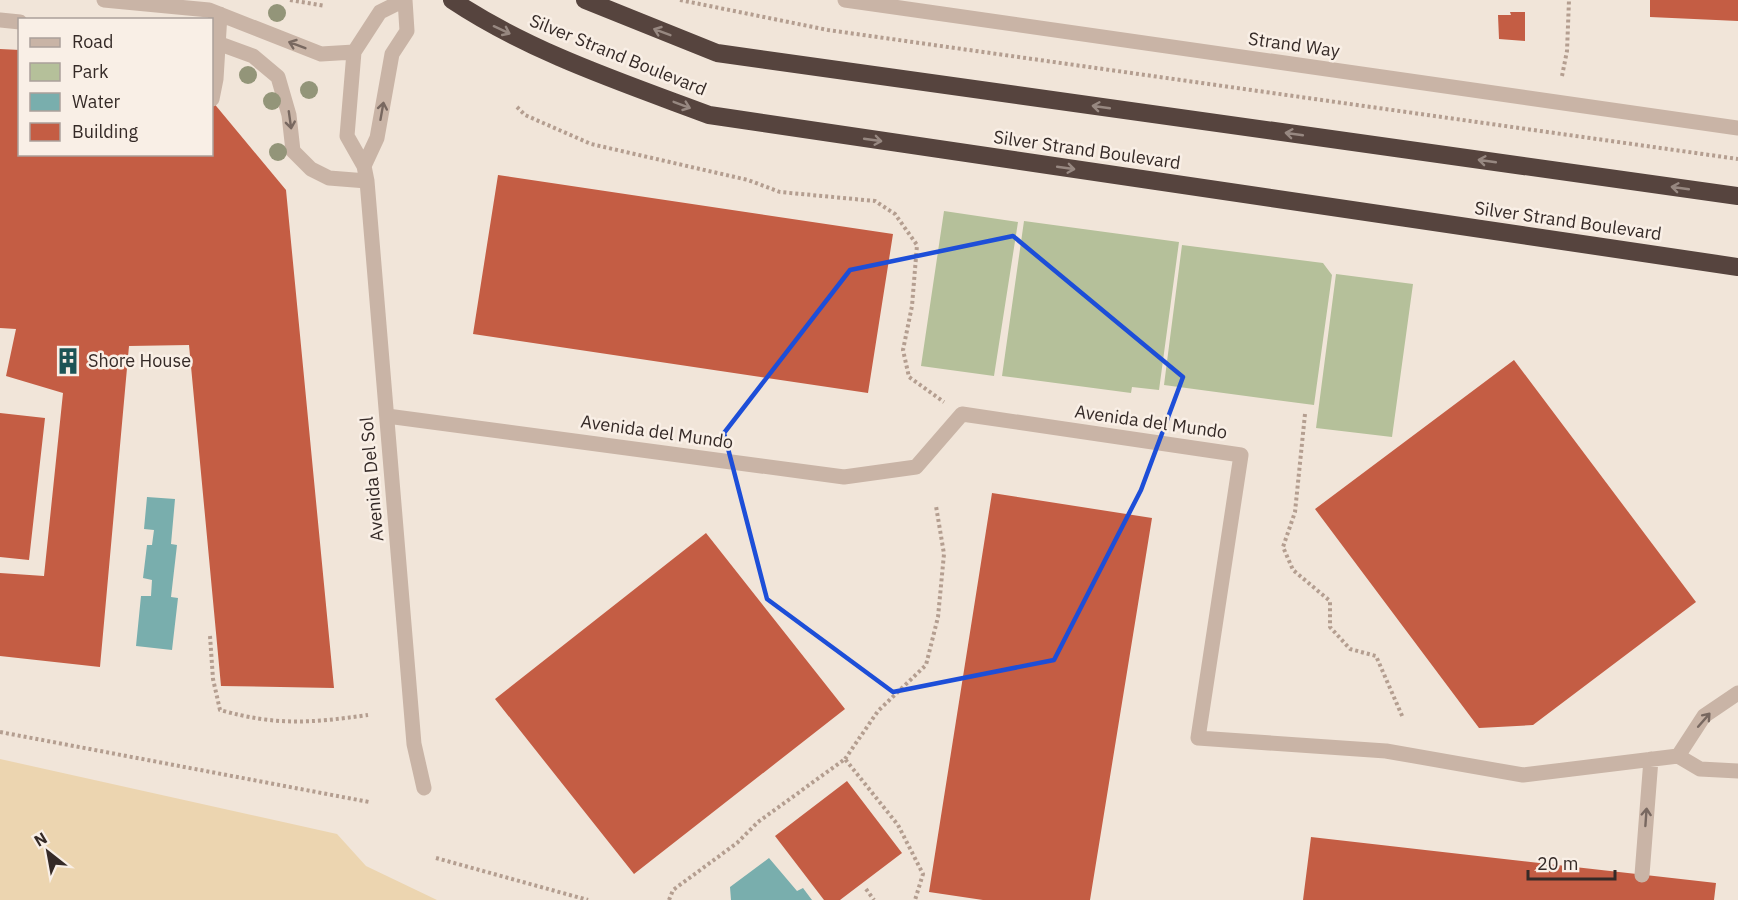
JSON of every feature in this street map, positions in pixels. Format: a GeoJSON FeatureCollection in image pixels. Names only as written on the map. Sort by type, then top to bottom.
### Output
{"type":"FeatureCollection","features":[{"type":"Feature","properties":{"kind":"highway","name":"Silver Strand Boulevard"},"geometry":{"type":"LineString","coordinates":[[452,0],[484,21],[576,64],[709,115],[1738,267]]}},
{"type":"Feature","properties":{"kind":"highway","name":"Silver Strand Boulevard"},"geometry":{"type":"LineString","coordinates":[[585,0],[717,53],[1738,196]]}},
{"type":"Feature","properties":{"kind":"street"},"geometry":{"type":"LineString","coordinates":[[104,0],[209,10],[321,54],[354,52]]}},
{"type":"Feature","properties":{"kind":"street","name":"Avenida Del Sol"},"geometry":{"type":"LineString","coordinates":[[366,174],[377,138],[392,54],[407,31],[404,0],[380,12],[354,52],[347,135],[366,174],[414,744],[424,788]]}},
{"type":"Feature","properties":{"kind":"street","name":"Strand Way"},"geometry":{"type":"LineString","coordinates":[[845,0],[1738,128]]}},
{"type":"Feature","properties":{"kind":"street"},"geometry":{"type":"LineString","coordinates":[[213,80],[215,43],[220,14]]}},
{"type":"Feature","properties":{"kind":"street"},"geometry":{"type":"LineString","coordinates":[[0,20],[18,22]]}},
{"type":"Feature","properties":{"kind":"street"},"geometry":{"type":"LineString","coordinates":[[215,43],[253,56],[278,77],[290,115],[293,151],[311,169],[329,178],[366,174]]}},
{"type":"Feature","properties":{"kind":"street","name":"Avenida del Mundo"},"geometry":{"type":"LineString","coordinates":[[387,416],[844,477],[916,467],[962,414],[1241,455],[1198,738],[1386,751],[1523,775],[1678,756]]}},
{"type":"Feature","properties":{"kind":"street"},"geometry":{"type":"LineString","coordinates":[[1738,693],[1704,716],[1678,756],[1700,769],[1738,771]]}},
{"type":"Feature","properties":{"kind":"street"},"geometry":{"type":"LineString","coordinates":[[1642,875],[1651,759]]}},
{"type":"Feature","properties":{"kind":"path"},"geometry":{"type":"LineString","coordinates":[[290,0],[325,6]]}},
{"type":"Feature","properties":{"kind":"path"},"geometry":{"type":"LineString","coordinates":[[680,0],[839,32],[1738,159]]}},
{"type":"Feature","properties":{"kind":"path"},"geometry":{"type":"LineString","coordinates":[[1562,76],[1567,51],[1569,0]]}},
{"type":"Feature","properties":{"kind":"path"},"geometry":{"type":"LineString","coordinates":[[516,107],[525,115],[591,144],[748,180],[780,192],[875,201],[895,214],[917,244],[912,306],[903,351],[909,377],[962,414]]}},
{"type":"Feature","properties":{"kind":"path"},"geometry":{"type":"LineString","coordinates":[[1305,414],[1295,512],[1282,547],[1293,570],[1330,601],[1330,627],[1350,649],[1376,656],[1403,718]]}},
{"type":"Feature","properties":{"kind":"path"},"geometry":{"type":"LineString","coordinates":[[669,900],[673,890],[737,843],[758,822],[844,759],[878,711],[926,665],[938,617],[944,554],[936,506]]}},
{"type":"Feature","properties":{"kind":"path"},"geometry":{"type":"LineString","coordinates":[[210,636],[213,679],[220,710],[275,723],[325,721],[368,715]]}},
{"type":"Feature","properties":{"kind":"path"},"geometry":{"type":"LineString","coordinates":[[0,732],[369,802]]}},
{"type":"Feature","properties":{"kind":"path"},"geometry":{"type":"LineString","coordinates":[[844,759],[898,825],[923,874],[915,900]]}},
{"type":"Feature","properties":{"kind":"path"},"geometry":{"type":"LineString","coordinates":[[436,858],[588,900]]}},
{"type":"Feature","properties":{"kind":"path"},"geometry":{"type":"LineString","coordinates":[[866,890],[874,900]]}},
{"type":"Feature","properties":{"kind":"highlighted area"},"geometry":{"type":"Polygon","coordinates":[[[1013,236],[1183,377],[1141,490],[1054,660],[893,692],[767,599],[724,433],[850,270],[1013,236]]]}},
{"type":"Feature","properties":{"kind":"green space"},"geometry":{"type":"Polygon","coordinates":[[[944,211],[1018,222],[994,376],[921,366],[944,211]]]}},
{"type":"Feature","properties":{"kind":"green space"},"geometry":{"type":"Polygon","coordinates":[[[1024,221],[1179,242],[1159,390],[1132,387],[1131,393],[1002,376],[1024,221]]]}},
{"type":"Feature","properties":{"kind":"green space"},"geometry":{"type":"Polygon","coordinates":[[[1182,245],[1323,263],[1332,275],[1314,405],[1164,385],[1182,245]]]}},
{"type":"Feature","properties":{"kind":"green space"},"geometry":{"type":"Polygon","coordinates":[[[1336,274],[1413,284],[1392,437],[1316,428],[1336,274]]]}},
{"type":"Feature","properties":{"kind":"sand"},"geometry":{"type":"Polygon","coordinates":[[[0,759],[337,834],[366,866],[437,900],[0,900],[0,759]]]}},
{"type":"Feature","properties":{"kind":"water"},"geometry":{"type":"Polygon","coordinates":[[[147,497],[175,499],[171,544],[177,545],[171,597],[178,598],[172,650],[136,646],[141,596],[151,596],[152,580],[143,578],[147,545],[152,545],[154,530],[144,529],[147,497]]]}},
{"type":"Feature","properties":{"kind":"water"},"geometry":{"type":"Polygon","coordinates":[[[769,858],[797,891],[803,888],[812,900],[731,900],[730,887],[769,858]]]}},
{"type":"Feature","properties":{"kind":"building"},"geometry":{"type":"Polygon","coordinates":[[[1650,0],[1738,0],[1738,21],[1650,17],[1650,0]]]}},
{"type":"Feature","properties":{"kind":"building"},"geometry":{"type":"Polygon","coordinates":[[[1510,12],[1525,12],[1525,41],[1499,39],[1498,15],[1511,15],[1510,12]]]}},
{"type":"Feature","properties":{"kind":"building","name":"Shore House"},"geometry":{"type":"Polygon","coordinates":[[[0,49],[18,50],[18,156],[213,156],[213,102],[286,190],[334,688],[221,686],[189,345],[129,346],[100,667],[0,656],[0,573],[44,576],[63,393],[6,376],[16,329],[0,328],[0,49]]]}},
{"type":"Feature","properties":{"kind":"building"},"geometry":{"type":"Polygon","coordinates":[[[498,175],[893,234],[868,393],[473,334],[498,175]]]}},
{"type":"Feature","properties":{"kind":"building"},"geometry":{"type":"Polygon","coordinates":[[[1514,360],[1696,602],[1533,725],[1479,728],[1315,509],[1514,360]]]}},
{"type":"Feature","properties":{"kind":"building"},"geometry":{"type":"Polygon","coordinates":[[[0,413],[45,418],[29,560],[0,557],[0,413]]]}},
{"type":"Feature","properties":{"kind":"building"},"geometry":{"type":"Polygon","coordinates":[[[992,493],[1152,518],[1090,900],[983,900],[929,892],[992,493]]]}},
{"type":"Feature","properties":{"kind":"building"},"geometry":{"type":"Polygon","coordinates":[[[706,533],[845,709],[634,874],[495,699],[706,533]]]}},
{"type":"Feature","properties":{"kind":"building"},"geometry":{"type":"Polygon","coordinates":[[[847,781],[902,853],[840,900],[824,900],[775,836],[847,781]]]}},
{"type":"Feature","properties":{"kind":"building"},"geometry":{"type":"Polygon","coordinates":[[[1311,837],[1716,883],[1714,900],[1303,900],[1311,837]]]}},
{"type":"Feature","properties":{"kind":"place","name":"Shore House"},"geometry":{"type":"Point","coordinates":[68,361]}}]}
